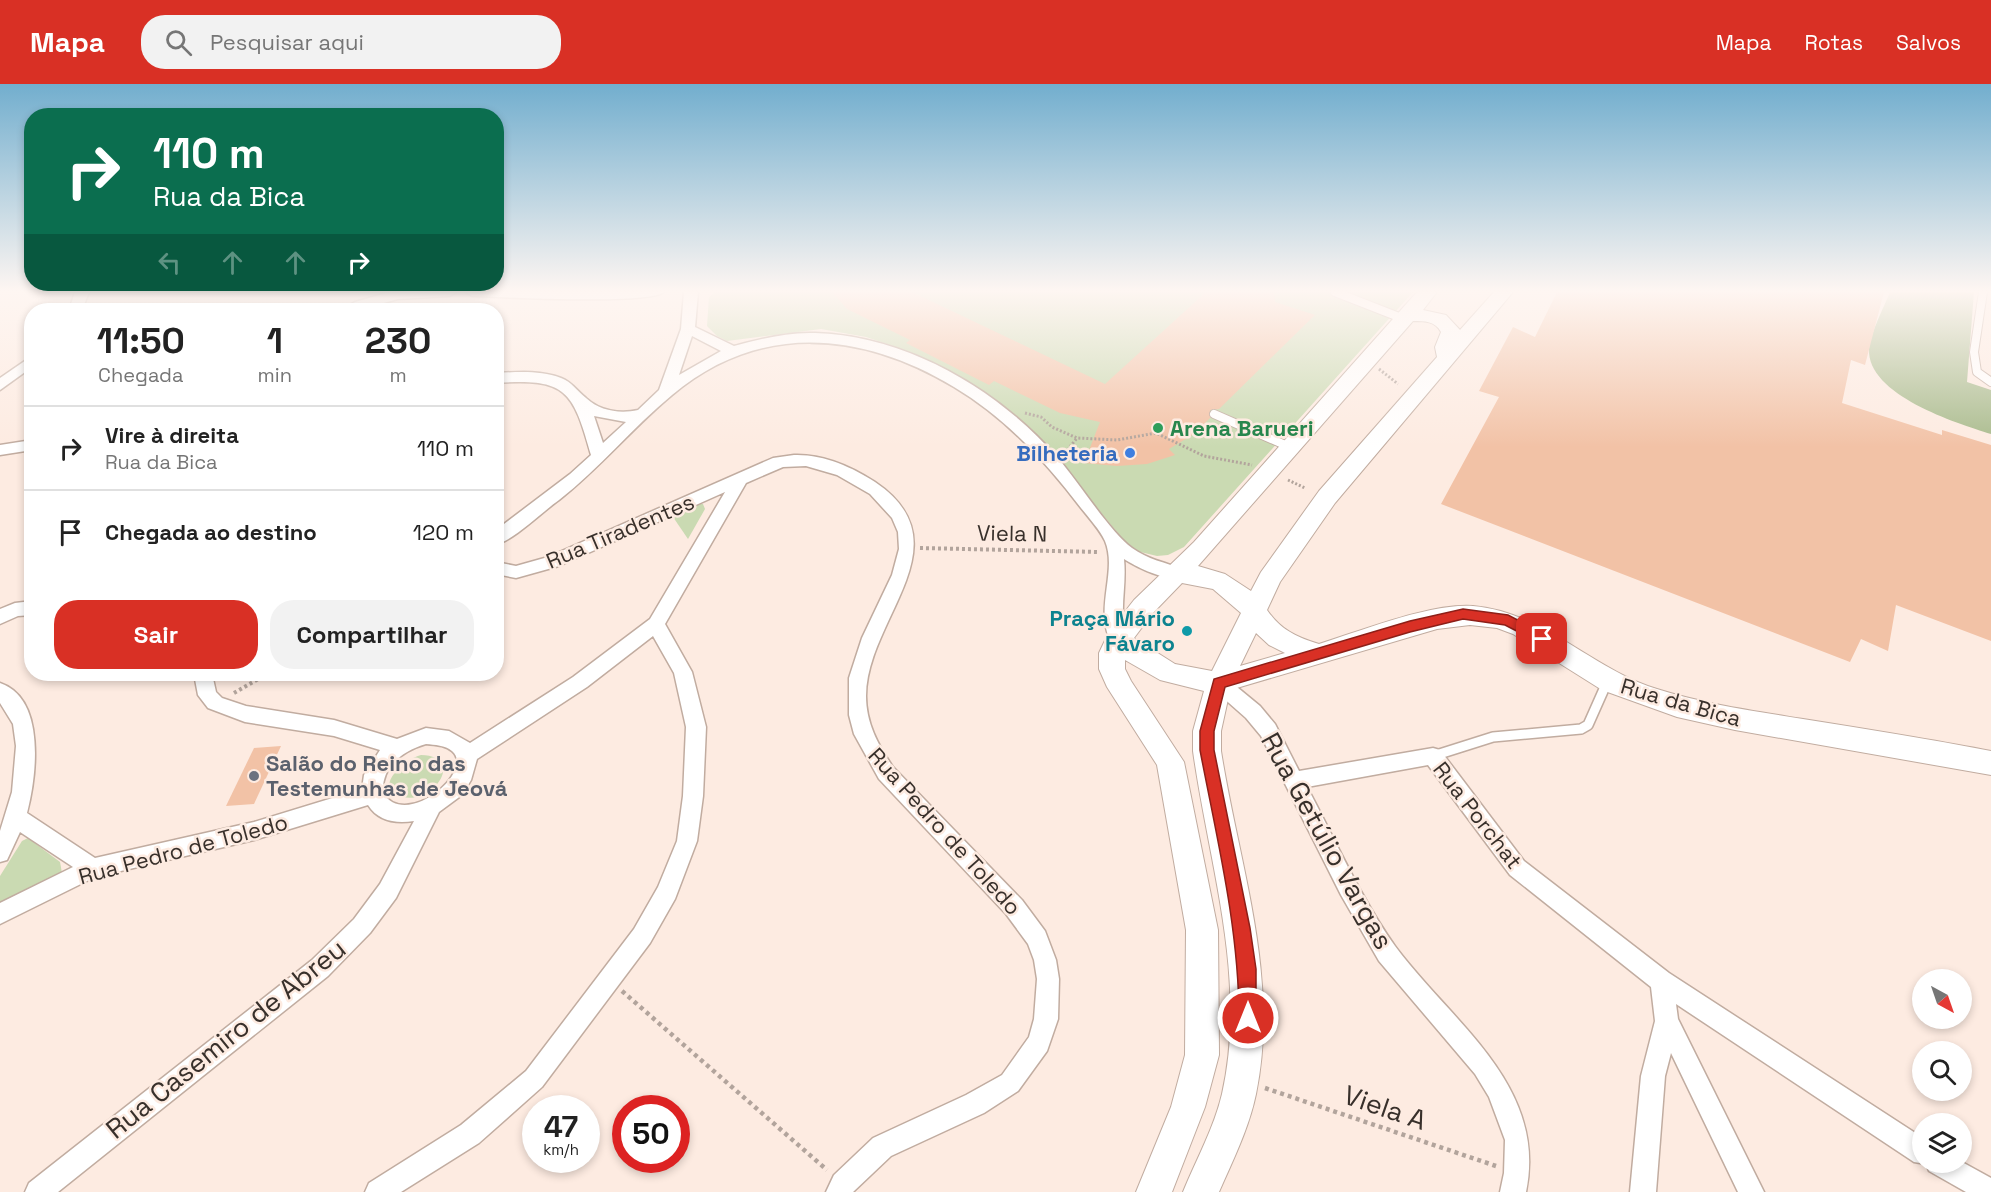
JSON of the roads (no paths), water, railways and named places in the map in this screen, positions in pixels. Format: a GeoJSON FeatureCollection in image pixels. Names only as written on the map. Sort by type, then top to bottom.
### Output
{"type":"FeatureCollection","features":[{"type":"Feature","properties":{"kind":"main road"},"geometry":{"type":"LineString","coordinates":[[1154,1192],[1177,1139],[1196,1083],[1202,1055],[1202,930],[1170,762],[1116,678],[1112,661],[1118,639],[1143,607],[1279,476],[1292,448],[1383,344]]}},
{"type":"Feature","properties":{"kind":"main road"},"geometry":{"type":"LineString","coordinates":[[1446,344],[1448,358]]}},
{"type":"Feature","properties":{"kind":"main road"},"geometry":{"type":"LineString","coordinates":[[1201,1192],[1239,1096],[1246,1052],[1248,969],[1207,750],[1207,731],[1219,683],[1270,578],[1327,497],[1374,440],[1460,344]]}},
{"type":"Feature","properties":{"kind":"main road"},"geometry":{"type":"LineString","coordinates":[[1177,573],[1201,576],[1221,582],[1254,608],[1268,630],[1281,640],[1317,653]]}},
{"type":"Feature","properties":{"kind":"main road","name":"Rua da Bica"},"geometry":{"type":"LineString","coordinates":[[1219,683],[1317,653],[1463,614],[1508,621],[1526,628],[1608,680],[1638,694],[1696,711],[1991,763]]}},
{"type":"Feature","properties":{"kind":"main road"},"geometry":{"type":"LineString","coordinates":[[1118,639],[1134,653],[1169,673],[1219,683]]}},
{"type":"Feature","properties":{"kind":"street"},"geometry":{"type":"LineString","coordinates":[[666,392],[683,344]]}},
{"type":"Feature","properties":{"kind":"street"},"geometry":{"type":"LineString","coordinates":[[718,344],[733,351]]}},
{"type":"Feature","properties":{"kind":"street"},"geometry":{"type":"LineString","coordinates":[[504,533],[550,499],[645,414],[666,392],[712,360],[760,344]]}},
{"type":"Feature","properties":{"kind":"street"},"geometry":{"type":"LineString","coordinates":[[863,344],[914,361],[956,382],[1008,419],[1042,450],[1114,547],[1145,563],[1177,573]]}},
{"type":"Feature","properties":{"kind":"street"},"geometry":{"type":"LineString","coordinates":[[681,351],[712,360]]}},
{"type":"Feature","properties":{"kind":"street"},"geometry":{"type":"LineString","coordinates":[[0,385],[24,366]]}},
{"type":"Feature","properties":{"kind":"street"},"geometry":{"type":"LineString","coordinates":[[504,378],[530,376],[557,380],[573,390],[599,456]]}},
{"type":"Feature","properties":{"kind":"street"},"geometry":{"type":"LineString","coordinates":[[578,400],[609,417],[627,418],[645,414]]}},
{"type":"Feature","properties":{"kind":"street"},"geometry":{"type":"LineString","coordinates":[[0,450],[24,446]]}},
{"type":"Feature","properties":{"kind":"street","name":"Rua Pedro de Toledo"},"geometry":{"type":"LineString","coordinates":[[740,480],[765,467],[796,460],[811,461],[846,473],[865,483],[888,503],[906,532],[908,548],[904,567],[867,645],[855,705],[859,727],[869,750],[886,773],[1014,907],[1037,938],[1045,960],[1048,979],[1046,1019],[1039,1043],[1010,1083],[975,1104],[882,1147],[841,1188]]}},
{"type":"Feature","properties":{"kind":"street"},"geometry":{"type":"LineString","coordinates":[[467,755],[580,682],[656,624],[740,480]]}},
{"type":"Feature","properties":{"kind":"street","name":"Rua Tiradentes"},"geometry":{"type":"LineString","coordinates":[[504,570],[516,572],[553,562],[740,480]]}},
{"type":"Feature","properties":{"kind":"street"},"geometry":{"type":"LineString","coordinates":[[1114,547],[1117,575],[1112,618],[1118,639]]}},
{"type":"Feature","properties":{"kind":"street"},"geometry":{"type":"LineString","coordinates":[[378,1192],[470,1134],[534,1079],[642,936],[667,892],[687,840],[693,796],[696,736],[692,701],[682,672],[656,624]]}},
{"type":"Feature","properties":{"kind":"street"},"geometry":{"type":"LineString","coordinates":[[204,681],[207,695],[215,703],[245,714],[334,728],[397,747]]}},
{"type":"Feature","properties":{"kind":"street","name":"Rua Getúlio Vargas"},"geometry":{"type":"LineString","coordinates":[[1219,683],[1261,720],[1296,780],[1349,888],[1387,953],[1483,1066],[1498,1090],[1517,1140],[1515,1183]]}},
{"type":"Feature","properties":{"kind":"street"},"geometry":{"type":"LineString","coordinates":[[0,691],[16,705],[26,751],[22,794],[10,835],[0,853]]}},
{"type":"Feature","properties":{"kind":"street"},"geometry":{"type":"LineString","coordinates":[[440,736],[461,746],[467,755],[468,766],[460,784],[445,800],[431,808],[415,813],[393,813],[378,806],[371,795],[371,783],[375,770],[397,747],[418,738],[440,736]]}},
{"type":"Feature","properties":{"kind":"street","name":"Rua Porchat"},"geometry":{"type":"LineString","coordinates":[[1296,780],[1433,756],[1471,810],[1517,868],[1661,981],[1912,1147]]}},
{"type":"Feature","properties":{"kind":"street","name":"Rua Pedro de Toledo"},"geometry":{"type":"LineString","coordinates":[[0,914],[93,868],[254,831],[371,795]]}},
{"type":"Feature","properties":{"kind":"street","name":"Rua Casemiro de Abreu"},"geometry":{"type":"LineString","coordinates":[[39,1192],[320,968],[362,926],[388,891],[431,808]]}},
{"type":"Feature","properties":{"kind":"street"},"geometry":{"type":"LineString","coordinates":[[15,817],[93,868]]}},
{"type":"Feature","properties":{"kind":"street"},"geometry":{"type":"LineString","coordinates":[[1661,981],[1667,1021],[1751,1192]]}},
{"type":"Feature","properties":{"kind":"street"},"geometry":{"type":"LineString","coordinates":[[1643,1192],[1653,1076],[1667,1021]]}},
{"type":"Feature","properties":{"kind":"street"},"geometry":{"type":"LineString","coordinates":[[1957,1173],[1991,1192]]}},
{"type":"Feature","properties":{"kind":"lane"},"geometry":{"type":"LineString","coordinates":[[1975,344],[1977,372],[1991,382]]}},
{"type":"Feature","properties":{"kind":"lane"},"geometry":{"type":"LineString","coordinates":[[1214,414],[1292,448]]}},
{"type":"Feature","properties":{"kind":"lane"},"geometry":{"type":"LineString","coordinates":[[1433,756],[1492,737],[1581,729],[1588,725],[1608,680]]}},
{"type":"Feature","properties":{"kind":"place","name":"Arena Barueri"},"geometry":{"type":"Point","coordinates":[1158,428]}},
{"type":"Feature","properties":{"kind":"place","name":"Bilheteria"},"geometry":{"type":"Point","coordinates":[1130,453]}},
{"type":"Feature","properties":{"kind":"place","name":"Praça Mário Fávaro"},"geometry":{"type":"Point","coordinates":[1187,631]}},
{"type":"Feature","properties":{"kind":"place","name":"Salão do Reino das Testemunhas de Jeová"},"geometry":{"type":"Point","coordinates":[254,776]}}]}
